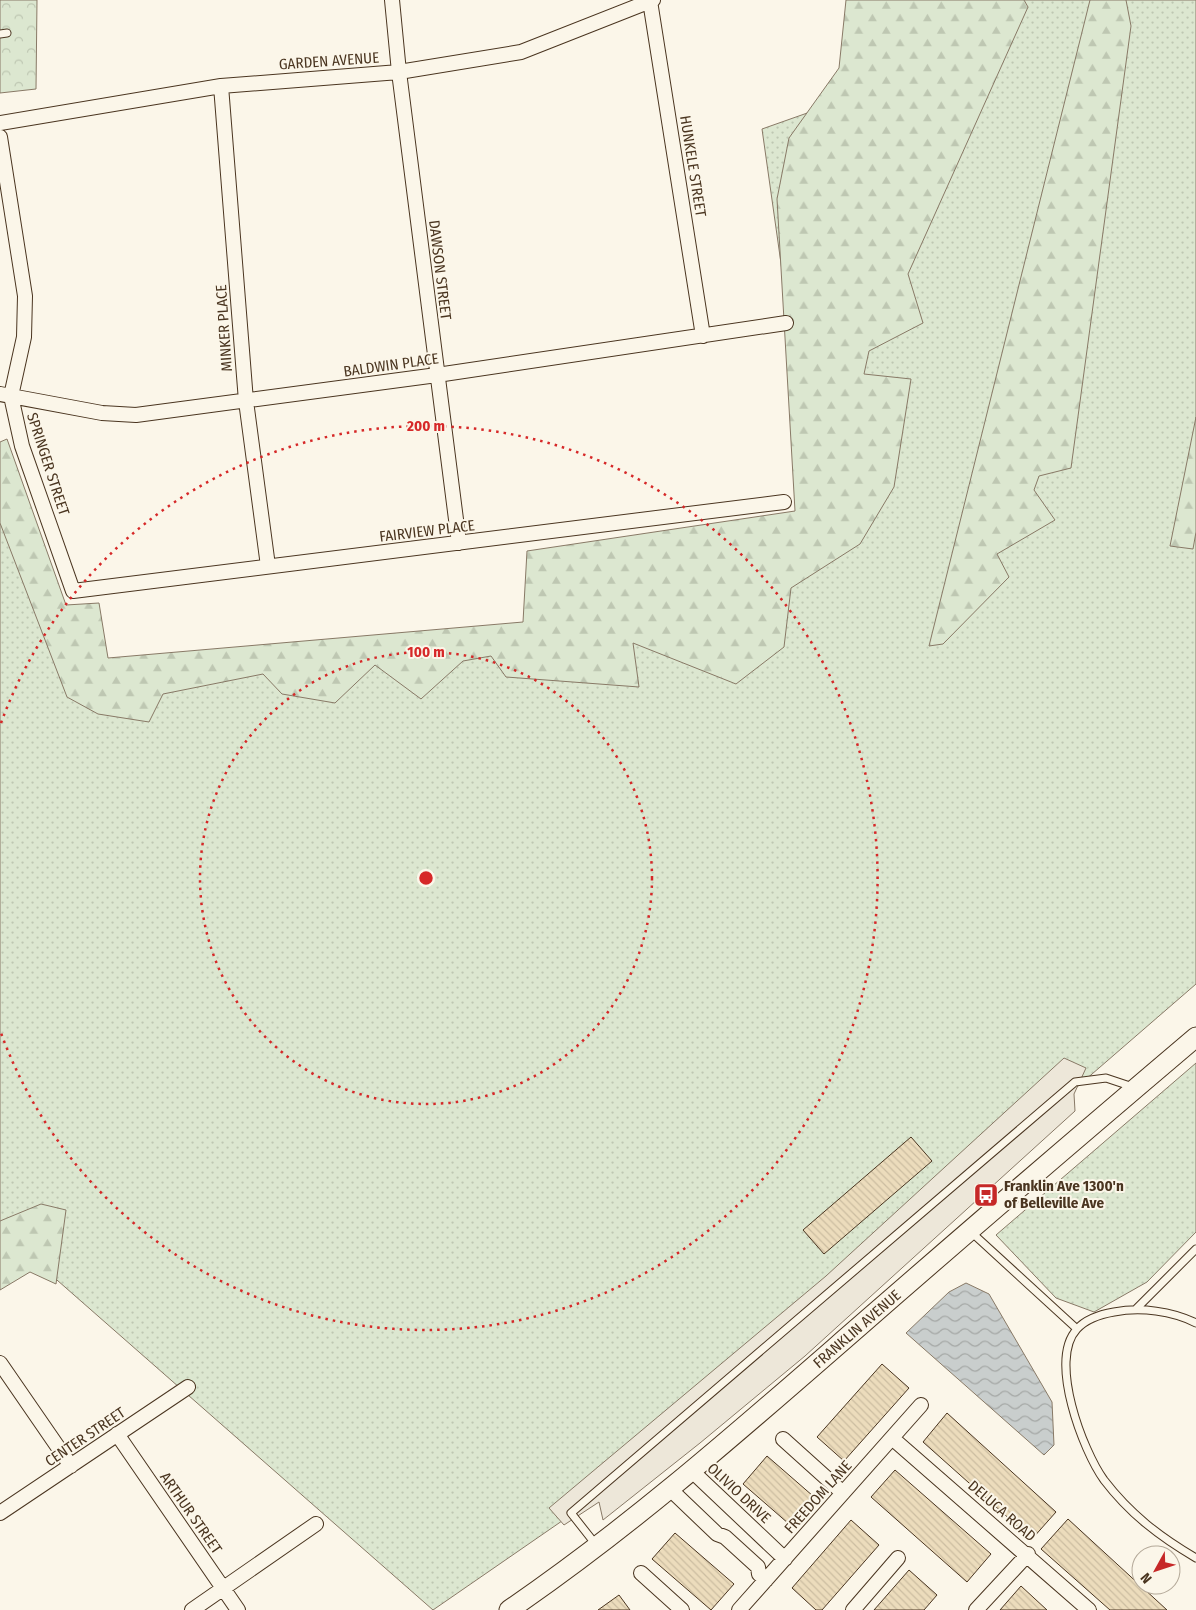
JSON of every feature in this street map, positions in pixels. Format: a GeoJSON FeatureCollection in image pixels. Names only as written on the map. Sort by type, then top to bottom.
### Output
{"type":"FeatureCollection","features":[{"type":"Feature","properties":{"kind":"main road","name":"FRANKLIN AVENUE"},"geometry":{"type":"LineString","coordinates":[[519,1607],[672,1490],[969,1230],[1196,1036]]}},
{"type":"Feature","properties":{"kind":"street","name":"DAWSON STREET"},"geometry":{"type":"LineString","coordinates":[[392,0],[399,72],[459,543]]}},
{"type":"Feature","properties":{"kind":"street","name":"GARDEN AVENUE"},"geometry":{"type":"LineString","coordinates":[[0,123],[221,86],[399,72],[521,52],[651,1]]}},
{"type":"Feature","properties":{"kind":"street","name":"HUNKELE STREET"},"geometry":{"type":"LineString","coordinates":[[651,1],[703,336]]}},
{"type":"Feature","properties":{"kind":"street","name":"MINKER PLACE"},"geometry":{"type":"LineString","coordinates":[[221,86],[246,401],[268,566]]}},
{"type":"Feature","properties":{"kind":"street","name":"SPRINGER STREET"},"geometry":{"type":"LineString","coordinates":[[0,136],[25,296],[26,316],[24,337],[5,395],[73,591]]}},
{"type":"Feature","properties":{"kind":"street","name":"BALDWIN PLACE"},"geometry":{"type":"LineString","coordinates":[[5,395],[118,415],[136,415],[437,375],[786,323]]}},
{"type":"Feature","properties":{"kind":"street","name":"FAIRVIEW PLACE"},"geometry":{"type":"LineString","coordinates":[[73,591],[784,502]]}},
{"type":"Feature","properties":{"kind":"street"},"geometry":{"type":"LineString","coordinates":[[0,1363],[71,1466]]}},
{"type":"Feature","properties":{"kind":"street","name":"CENTER STREET"},"geometry":{"type":"LineString","coordinates":[[0,1513],[188,1387]]}},
{"type":"Feature","properties":{"kind":"street","name":"FREEDOM LANE"},"geometry":{"type":"LineString","coordinates":[[739,1610],[763,1577],[785,1559],[921,1404]]}},
{"type":"Feature","properties":{"kind":"street","name":"ARTHUR STREET"},"geometry":{"type":"LineString","coordinates":[[117,1434],[238,1610]]}},
{"type":"Feature","properties":{"kind":"street","name":"DELUCA ROAD"},"geometry":{"type":"LineString","coordinates":[[892,1438],[1028,1554],[1089,1610]]}},
{"type":"Feature","properties":{"kind":"street"},"geometry":{"type":"LineString","coordinates":[[783,1439],[843,1493]]}},
{"type":"Feature","properties":{"kind":"street","name":"OLIVIO DRIVE"},"geometry":{"type":"LineString","coordinates":[[693,1472],[785,1559]]}},
{"type":"Feature","properties":{"kind":"street"},"geometry":{"type":"LineString","coordinates":[[672,1490],[717,1534],[725,1537],[758,1567],[763,1577]]}},
{"type":"Feature","properties":{"kind":"street"},"geometry":{"type":"LineString","coordinates":[[192,1610],[316,1524]]}},
{"type":"Feature","properties":{"kind":"street"},"geometry":{"type":"LineString","coordinates":[[976,1610],[1028,1554]]}},
{"type":"Feature","properties":{"kind":"street"},"geometry":{"type":"LineString","coordinates":[[853,1610],[898,1558]]}},
{"type":"Feature","properties":{"kind":"street"},"geometry":{"type":"LineString","coordinates":[[641,1573],[682,1610]]}},
{"type":"Feature","properties":{"kind":"lane"},"geometry":{"type":"LineString","coordinates":[[598,1547],[571,1513],[1075,1082],[1106,1078],[1136,1088]]}},
{"type":"Feature","properties":{"kind":"lane"},"geometry":{"type":"LineString","coordinates":[[969,1230],[1077,1329]]}},
{"type":"Feature","properties":{"kind":"lane"},"geometry":{"type":"LineString","coordinates":[[1136,1309],[1196,1249]]}},
{"type":"Feature","properties":{"kind":"lane"},"geometry":{"type":"LineString","coordinates":[[1196,1323],[1163,1313],[1136,1309],[1108,1313],[1084,1323],[1077,1329],[1068,1348],[1068,1388],[1078,1430],[1103,1478],[1136,1517],[1156,1534],[1196,1558]]}},
{"type":"Feature","properties":{"kind":"green space"},"geometry":{"type":"Polygon","coordinates":[[[0,0],[37,0],[36,89],[0,93],[0,0]]]}},
{"type":"Feature","properties":{"kind":"green space"},"geometry":{"type":"Polygon","coordinates":[[[846,0],[1024,0],[1028,7],[908,274],[923,323],[869,351],[864,374],[911,379],[894,487],[860,544],[791,588],[784,647],[736,684],[633,643],[639,687],[506,677],[491,656],[463,661],[421,699],[375,665],[335,703],[282,694],[263,674],[163,694],[149,722],[98,714],[67,697],[0,523],[0,442],[7,439],[66,605],[99,603],[108,658],[523,622],[527,551],[795,511],[777,199],[789,138],[839,68],[846,0]]]}},
{"type":"Feature","properties":{"kind":"green space"},"geometry":{"type":"Polygon","coordinates":[[[852,0],[1196,0],[1196,984],[630,1474],[433,1610],[41,1266],[0,1248],[0,460],[61,611],[103,673],[552,628],[817,518],[762,129],[861,94],[852,0]]]}},
{"type":"Feature","properties":{"kind":"green space"},"geometry":{"type":"Polygon","coordinates":[[[1090,0],[1126,0],[1131,26],[1071,468],[1039,476],[1034,490],[1055,520],[997,554],[1009,577],[943,644],[929,646],[1090,0]]]}},
{"type":"Feature","properties":{"kind":"green space"},"geometry":{"type":"Polygon","coordinates":[[[1196,417],[1196,532],[1193,549],[1170,546],[1196,417]]]}},
{"type":"Feature","properties":{"kind":"green space"},"geometry":{"type":"Polygon","coordinates":[[[1196,1063],[1196,1232],[1147,1282],[1094,1312],[1056,1298],[996,1235],[1196,1063]]]}},
{"type":"Feature","properties":{"kind":"green space"},"geometry":{"type":"Polygon","coordinates":[[[41,1204],[66,1210],[56,1284],[30,1272],[0,1290],[0,1221],[41,1204]]]}},
{"type":"Feature","properties":{"kind":"shaded area"},"geometry":{"type":"Polygon","coordinates":[[[1064,1058],[1086,1068],[1074,1094],[1075,1111],[805,1356],[700,1443],[603,1520],[599,1502],[564,1525],[549,1508],[826,1276],[1064,1058]]]}},
{"type":"Feature","properties":{"kind":"water"},"geometry":{"type":"Polygon","coordinates":[[[966,1283],[989,1294],[1052,1402],[1054,1445],[1044,1455],[906,1333],[949,1292],[966,1283]]]}},
{"type":"Feature","properties":{"kind":"building"},"geometry":{"type":"Polygon","coordinates":[[[911,1137],[932,1161],[824,1254],[803,1230],[911,1137]]]}},
{"type":"Feature","properties":{"kind":"building"},"geometry":{"type":"Polygon","coordinates":[[[882,1364],[909,1388],[844,1461],[817,1437],[882,1364]]]}},
{"type":"Feature","properties":{"kind":"building"},"geometry":{"type":"Polygon","coordinates":[[[947,1413],[1056,1512],[1032,1539],[923,1442],[947,1413]]]}},
{"type":"Feature","properties":{"kind":"building"},"geometry":{"type":"Polygon","coordinates":[[[767,1456],[813,1496],[789,1524],[743,1484],[767,1456]]]}},
{"type":"Feature","properties":{"kind":"building"},"geometry":{"type":"Polygon","coordinates":[[[895,1470],[991,1554],[967,1582],[871,1497],[895,1470]]]}},
{"type":"Feature","properties":{"kind":"building"},"geometry":{"type":"Polygon","coordinates":[[[1068,1519],[1131,1577],[1131,1595],[1151,1595],[1167,1610],[1110,1610],[1041,1549],[1068,1519]]]}},
{"type":"Feature","properties":{"kind":"building"},"geometry":{"type":"Polygon","coordinates":[[[851,1520],[879,1545],[822,1610],[816,1610],[792,1588],[851,1520]]]}},
{"type":"Feature","properties":{"kind":"building"},"geometry":{"type":"Polygon","coordinates":[[[675,1533],[734,1584],[711,1610],[652,1559],[675,1533]]]}},
{"type":"Feature","properties":{"kind":"building"},"geometry":{"type":"Polygon","coordinates":[[[909,1570],[937,1595],[924,1610],[874,1610],[909,1570]]]}},
{"type":"Feature","properties":{"kind":"building"},"geometry":{"type":"Polygon","coordinates":[[[1021,1586],[1047,1610],[1000,1610],[1021,1586]]]}},
{"type":"Feature","properties":{"kind":"building"},"geometry":{"type":"Polygon","coordinates":[[[619,1595],[630,1610],[598,1610],[619,1595]]]}},
{"type":"Feature","properties":{"kind":"place","name":"Franklin Ave 1300'n of Belleville Ave"},"geometry":{"type":"Point","coordinates":[986,1195]}}]}
